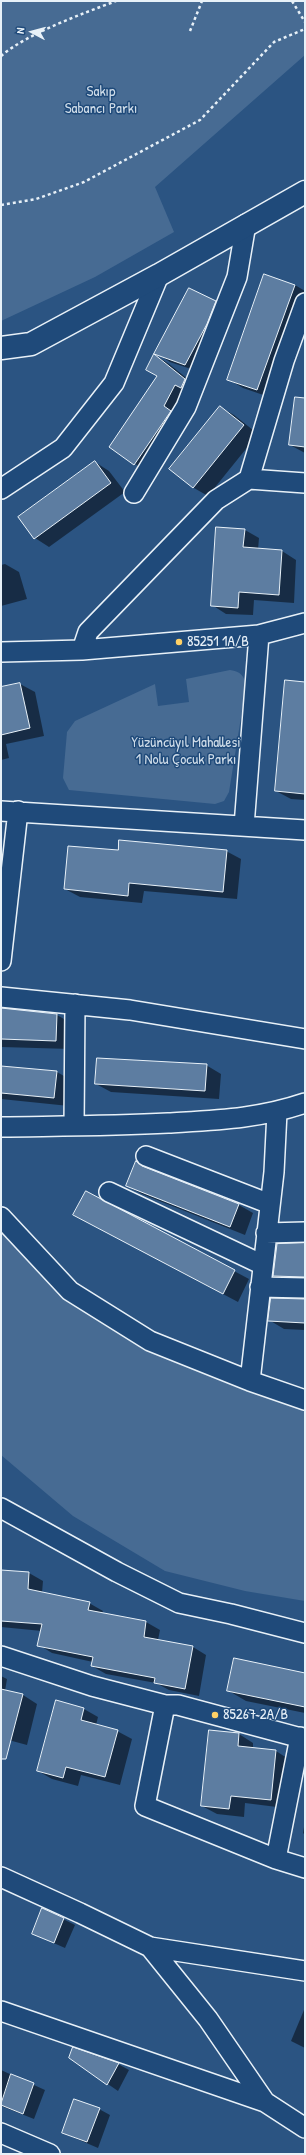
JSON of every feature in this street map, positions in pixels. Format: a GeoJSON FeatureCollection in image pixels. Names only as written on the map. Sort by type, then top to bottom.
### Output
{"type":"FeatureCollection","features":[{"type":"Feature","properties":{"kind":"street"},"geometry":{"type":"LineString","coordinates":[[1,348],[31,344],[159,275],[246,224],[305,192]]}},
{"type":"Feature","properties":{"kind":"street"},"geometry":{"type":"LineString","coordinates":[[134,493],[186,407],[237,277],[246,224]]}},
{"type":"Feature","properties":{"kind":"street"},"geometry":{"type":"LineString","coordinates":[[1,489],[63,448],[114,383],[159,275]]}},
{"type":"Feature","properties":{"kind":"street"},"geometry":{"type":"LineString","coordinates":[[249,478],[284,361],[305,303]]}},
{"type":"Feature","properties":{"kind":"street"},"geometry":{"type":"LineString","coordinates":[[82,650],[88,632],[216,500],[249,478],[305,483]]}},
{"type":"Feature","properties":{"kind":"street"},"geometry":{"type":"LineString","coordinates":[[1,652],[82,650],[259,635],[305,623]]}},
{"type":"Feature","properties":{"kind":"street"},"geometry":{"type":"LineString","coordinates":[[244,826],[259,635]]}},
{"type":"Feature","properties":{"kind":"street"},"geometry":{"type":"LineString","coordinates":[[1,961],[9,811],[305,830]]}},
{"type":"Feature","properties":{"kind":"street"},"geometry":{"type":"LineString","coordinates":[[1,997],[130,1010],[305,1039]]}},
{"type":"Feature","properties":{"kind":"street"},"geometry":{"type":"LineString","coordinates":[[74,1126],[75,1004]]}},
{"type":"Feature","properties":{"kind":"street"},"geometry":{"type":"LineString","coordinates":[[1,1127],[234,1120],[277,1112],[305,1102]]}},
{"type":"Feature","properties":{"kind":"street"},"geometry":{"type":"LineString","coordinates":[[250,1381],[270,1204],[277,1112]]}},
{"type":"Feature","properties":{"kind":"street"},"geometry":{"type":"LineString","coordinates":[[146,1156],[270,1204]]}},
{"type":"Feature","properties":{"kind":"street"},"geometry":{"type":"LineString","coordinates":[[109,1192],[263,1265]]}},
{"type":"Feature","properties":{"kind":"street"},"geometry":{"type":"LineString","coordinates":[[1,1217],[70,1291],[150,1341],[250,1381],[305,1400]]}},
{"type":"Feature","properties":{"kind":"street"},"geometry":{"type":"LineString","coordinates":[[266,1233],[305,1232]]}},
{"type":"Feature","properties":{"kind":"street"},"geometry":{"type":"LineString","coordinates":[[260,1287],[305,1288]]}},
{"type":"Feature","properties":{"kind":"street"},"geometry":{"type":"LineString","coordinates":[[1,1508],[117,1572],[179,1603],[231,1614],[305,1633]]}},
{"type":"Feature","properties":{"kind":"street"},"geometry":{"type":"LineString","coordinates":[[1,1656],[92,1686],[165,1705],[178,1705],[302,1738],[276,1858]]}},
{"type":"Feature","properties":{"kind":"street"},"geometry":{"type":"LineString","coordinates":[[165,1705],[145,1806],[305,1868]]}},
{"type":"Feature","properties":{"kind":"street"},"geometry":{"type":"LineString","coordinates":[[1,1877],[150,1947],[305,1972]]}},
{"type":"Feature","properties":{"kind":"street"},"geometry":{"type":"LineString","coordinates":[[150,1947],[208,2019],[265,2102]]}},
{"type":"Feature","properties":{"kind":"street"},"geometry":{"type":"LineString","coordinates":[[1,2010],[265,2102],[305,2128]]}},
{"type":"Feature","properties":{"kind":"street"},"geometry":{"type":"LineString","coordinates":[[1,2133],[50,2154]]}},
{"type":"Feature","properties":{"kind":"path"},"geometry":{"type":"LineString","coordinates":[[1,56],[13,46],[86,12],[116,1]]}},
{"type":"Feature","properties":{"kind":"path"},"geometry":{"type":"LineString","coordinates":[[190,31],[202,1]]}},
{"type":"Feature","properties":{"kind":"path"},"geometry":{"type":"LineString","coordinates":[[292,1],[305,22]]}},
{"type":"Feature","properties":{"kind":"path"},"geometry":{"type":"LineString","coordinates":[[1,205],[36,199],[84,182],[200,120],[274,42],[305,28]]}},
{"type":"Feature","properties":{"kind":"green space","name":"Sakıp Sabancı Parkı"},"geometry":{"type":"Polygon","coordinates":[[[1,1],[305,1],[305,55],[155,187],[174,232],[95,277],[1,321],[1,1]]]}},
{"type":"Feature","properties":{"kind":"green space","name":"Yüzüncüyıl Mahallesi 1 Nolu Çocuk Parkı"},"geometry":{"type":"Polygon","coordinates":[[[230,670],[241,675],[246,686],[229,792],[224,801],[215,804],[69,790],[63,778],[67,732],[75,721],[155,684],[158,706],[189,702],[186,679],[230,670]]]}},
{"type":"Feature","properties":{"kind":"green space"},"geometry":{"type":"Polygon","coordinates":[[[1,1206],[107,1318],[305,1392],[305,1601],[245,1591],[165,1571],[73,1516],[1,1455],[1,1206]]]}},
{"type":"Feature","properties":{"kind":"building"},"geometry":{"type":"Polygon","coordinates":[[[264,274],[295,285],[257,390],[227,380],[264,274]]]}},
{"type":"Feature","properties":{"kind":"building"},"geometry":{"type":"Polygon","coordinates":[[[189,288],[216,301],[207,324],[185,365],[154,354],[189,288]]]}},
{"type":"Feature","properties":{"kind":"building"},"geometry":{"type":"Polygon","coordinates":[[[154,354],[185,379],[181,388],[175,385],[164,406],[171,411],[134,465],[109,447],[157,376],[146,370],[154,354]]]}},
{"type":"Feature","properties":{"kind":"building"},"geometry":{"type":"Polygon","coordinates":[[[295,397],[305,398],[305,447],[289,445],[295,397]]]}},
{"type":"Feature","properties":{"kind":"building"},"geometry":{"type":"Polygon","coordinates":[[[220,406],[244,425],[193,488],[169,469],[220,406]]]}},
{"type":"Feature","properties":{"kind":"building"},"geometry":{"type":"Polygon","coordinates":[[[95,461],[111,483],[34,539],[18,517],[95,461]]]}},
{"type":"Feature","properties":{"kind":"building"},"geometry":{"type":"Polygon","coordinates":[[[216,527],[245,529],[243,547],[282,550],[279,595],[239,592],[238,608],[211,606],[216,527]]]}},
{"type":"Feature","properties":{"kind":"building"},"geometry":{"type":"Polygon","coordinates":[[[285,680],[305,682],[305,794],[275,791],[285,680]]]}},
{"type":"Feature","properties":{"kind":"building"},"geometry":{"type":"Polygon","coordinates":[[[20,683],[30,728],[1,735],[1,687],[20,683]]]}},
{"type":"Feature","properties":{"kind":"building"},"geometry":{"type":"Polygon","coordinates":[[[119,840],[227,850],[223,892],[129,883],[128,896],[64,889],[68,846],[118,850],[119,840]]]}},
{"type":"Feature","properties":{"kind":"building"},"geometry":{"type":"Polygon","coordinates":[[[1,1008],[57,1014],[56,1041],[1,1039],[1,1008]]]}},
{"type":"Feature","properties":{"kind":"building"},"geometry":{"type":"Polygon","coordinates":[[[97,1058],[207,1064],[205,1091],[95,1084],[97,1058]]]}},
{"type":"Feature","properties":{"kind":"building"},"geometry":{"type":"Polygon","coordinates":[[[1,1066],[57,1071],[54,1098],[1,1093],[1,1066]]]}},
{"type":"Feature","properties":{"kind":"building"},"geometry":{"type":"Polygon","coordinates":[[[136,1161],[142,1166],[239,1204],[230,1227],[126,1186],[136,1161]]]}},
{"type":"Feature","properties":{"kind":"building"},"geometry":{"type":"Polygon","coordinates":[[[86,1191],[235,1270],[223,1294],[73,1215],[86,1191]]]}},
{"type":"Feature","properties":{"kind":"building"},"geometry":{"type":"Polygon","coordinates":[[[305,1243],[305,1277],[273,1276],[277,1244],[305,1243]]]}},
{"type":"Feature","properties":{"kind":"building"},"geometry":{"type":"Polygon","coordinates":[[[271,1298],[305,1299],[305,1323],[268,1321],[271,1298]]]}},
{"type":"Feature","properties":{"kind":"building"},"geometry":{"type":"Polygon","coordinates":[[[1,1570],[29,1572],[28,1589],[90,1602],[88,1610],[146,1621],[144,1637],[193,1646],[185,1689],[154,1683],[155,1678],[91,1666],[93,1657],[37,1646],[42,1624],[1,1621],[1,1570]]]}},
{"type":"Feature","properties":{"kind":"building"},"geometry":{"type":"Polygon","coordinates":[[[234,1658],[305,1673],[305,1707],[227,1691],[234,1658]]]}},
{"type":"Feature","properties":{"kind":"building"},"geometry":{"type":"Polygon","coordinates":[[[1,1689],[23,1694],[6,1759],[1,1759],[1,1689]]]}},
{"type":"Feature","properties":{"kind":"building"},"geometry":{"type":"Polygon","coordinates":[[[56,1700],[84,1708],[81,1720],[118,1730],[105,1777],[66,1767],[63,1778],[37,1771],[56,1700]]]}},
{"type":"Feature","properties":{"kind":"building"},"geometry":{"type":"Polygon","coordinates":[[[209,1730],[239,1733],[238,1746],[276,1750],[271,1800],[231,1796],[229,1809],[201,1806],[209,1730]]]}},
{"type":"Feature","properties":{"kind":"building"},"geometry":{"type":"Polygon","coordinates":[[[42,1908],[64,1918],[54,1943],[32,1934],[42,1908]]]}},
{"type":"Feature","properties":{"kind":"building"},"geometry":{"type":"Polygon","coordinates":[[[73,2047],[119,2063],[107,2085],[69,2058],[73,2047]]]}},
{"type":"Feature","properties":{"kind":"building"},"geometry":{"type":"Polygon","coordinates":[[[11,2074],[34,2083],[23,2114],[1,2105],[11,2074]]]}},
{"type":"Feature","properties":{"kind":"building"},"geometry":{"type":"Polygon","coordinates":[[[74,2099],[100,2108],[87,2142],[62,2133],[74,2099]]]}},
{"type":"Feature","properties":{"kind":"place","name":"85251 1A/B"},"geometry":{"type":"Point","coordinates":[179,642]}},
{"type":"Feature","properties":{"kind":"place","name":"85267 2A/B"},"geometry":{"type":"Point","coordinates":[215,1715]}}]}
